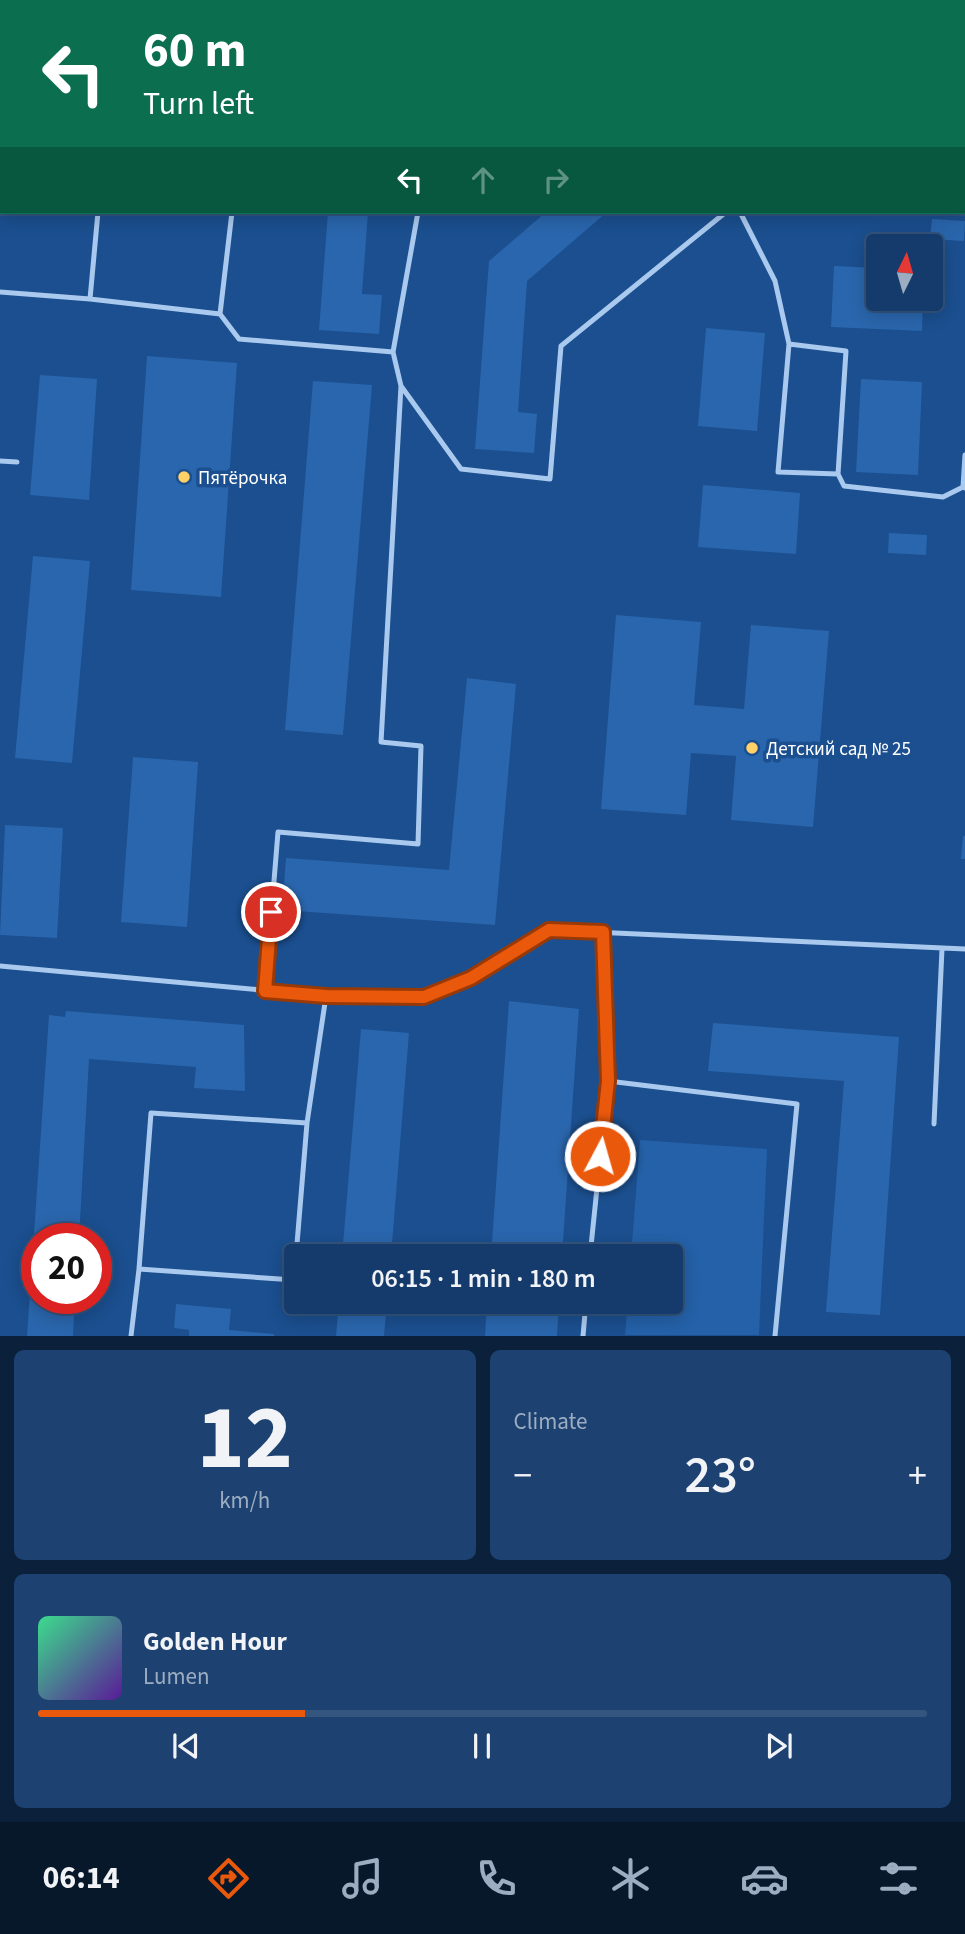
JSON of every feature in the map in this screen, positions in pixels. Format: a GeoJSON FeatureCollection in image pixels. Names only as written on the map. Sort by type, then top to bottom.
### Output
{"type":"FeatureCollection","features":[{"type":"Feature","properties":{"kind":"lane"},"geometry":{"type":"LineString","coordinates":[[90,299],[98,214]]}},
{"type":"Feature","properties":{"kind":"lane"},"geometry":{"type":"LineString","coordinates":[[232,214],[220,314],[239,339],[393,352]]}},
{"type":"Feature","properties":{"kind":"lane"},"geometry":{"type":"LineString","coordinates":[[265,991],[278,832],[418,844],[421,746],[381,742],[401,386],[393,352],[418,214]]}},
{"type":"Feature","properties":{"kind":"lane"},"geometry":{"type":"LineString","coordinates":[[401,386],[461,469],[550,479],[561,346],[724,214]]}},
{"type":"Feature","properties":{"kind":"lane"},"geometry":{"type":"LineString","coordinates":[[741,214],[775,281],[789,344],[778,472],[838,474]]}},
{"type":"Feature","properties":{"kind":"lane"},"geometry":{"type":"LineString","coordinates":[[0,292],[220,314]]}},
{"type":"Feature","properties":{"kind":"lane"},"geometry":{"type":"LineString","coordinates":[[789,344],[846,351],[838,474],[844,486],[943,497],[964,487],[965,455]]}},
{"type":"Feature","properties":{"kind":"lane"},"geometry":{"type":"LineString","coordinates":[[0,461],[17,462]]}},
{"type":"Feature","properties":{"kind":"lane"},"geometry":{"type":"LineString","coordinates":[[0,966],[326,996],[424,997],[471,978],[549,930],[965,949]]}},
{"type":"Feature","properties":{"kind":"lane"},"geometry":{"type":"LineString","coordinates":[[591,1244],[608,1081],[603,932]]}},
{"type":"Feature","properties":{"kind":"lane"},"geometry":{"type":"LineString","coordinates":[[934,1124],[942,948]]}},
{"type":"Feature","properties":{"kind":"lane"},"geometry":{"type":"LineString","coordinates":[[297,1244],[307,1123],[326,996]]}},
{"type":"Feature","properties":{"kind":"lane"},"geometry":{"type":"LineString","coordinates":[[608,1081],[797,1104],[775,1335]]}},
{"type":"Feature","properties":{"kind":"lane"},"geometry":{"type":"LineString","coordinates":[[131,1335],[151,1113],[307,1123]]}},
{"type":"Feature","properties":{"kind":"lane"},"geometry":{"type":"LineString","coordinates":[[139,1269],[284,1279]]}},
{"type":"Feature","properties":{"kind":"lane"},"geometry":{"type":"LineString","coordinates":[[583,1335],[585,1314]]}},
{"type":"Feature","properties":{"kind":"shaded area"},"geometry":{"type":"Polygon","coordinates":[[[640,1140],[767,1149],[759,1335],[625,1335],[627,1314],[683,1314],[683,1244],[632,1244],[640,1140]]]}},
{"type":"Feature","properties":{"kind":"building"},"geometry":{"type":"Polygon","coordinates":[[[328,214],[368,214],[362,294],[382,295],[379,334],[319,330],[328,214]]]}},
{"type":"Feature","properties":{"kind":"building"},"geometry":{"type":"Polygon","coordinates":[[[544,214],[605,214],[527,281],[518,412],[537,414],[534,453],[475,449],[489,261],[544,214]]]}},
{"type":"Feature","properties":{"kind":"building"},"geometry":{"type":"Polygon","coordinates":[[[932,219],[965,221],[964,241],[943,240],[943,234],[930,234],[932,219]]]}},
{"type":"Feature","properties":{"kind":"building"},"geometry":{"type":"Polygon","coordinates":[[[834,266],[866,267],[866,312],[923,312],[922,331],[831,327],[834,266]]]}},
{"type":"Feature","properties":{"kind":"building"},"geometry":{"type":"Polygon","coordinates":[[[706,328],[765,333],[757,431],[698,426],[706,328]]]}},
{"type":"Feature","properties":{"kind":"building","name":"Пятёрочка"},"geometry":{"type":"Polygon","coordinates":[[[147,356],[237,363],[221,597],[131,590],[147,356]]]}},
{"type":"Feature","properties":{"kind":"building"},"geometry":{"type":"Polygon","coordinates":[[[40,375],[97,379],[89,500],[30,495],[40,375]]]}},
{"type":"Feature","properties":{"kind":"building"},"geometry":{"type":"Polygon","coordinates":[[[861,379],[922,382],[918,475],[856,472],[861,379]]]}},
{"type":"Feature","properties":{"kind":"building"},"geometry":{"type":"Polygon","coordinates":[[[313,381],[372,385],[343,735],[285,730],[313,381]]]}},
{"type":"Feature","properties":{"kind":"building"},"geometry":{"type":"Polygon","coordinates":[[[703,485],[800,493],[796,554],[698,547],[703,485]]]}},
{"type":"Feature","properties":{"kind":"building"},"geometry":{"type":"Polygon","coordinates":[[[889,533],[927,535],[926,555],[888,553],[889,533]]]}},
{"type":"Feature","properties":{"kind":"building"},"geometry":{"type":"Polygon","coordinates":[[[33,556],[90,561],[72,763],[15,758],[33,556]]]}},
{"type":"Feature","properties":{"kind":"building"},"geometry":{"type":"Polygon","coordinates":[[[616,615],[701,622],[694,705],[744,709],[751,625],[829,631],[813,827],[731,820],[736,756],[691,753],[686,815],[601,809],[616,615]]]}},
{"type":"Feature","properties":{"kind":"building"},"geometry":{"type":"Polygon","coordinates":[[[467,678],[516,684],[495,925],[282,910],[286,858],[449,870],[467,678]]]}},
{"type":"Feature","properties":{"kind":"building"},"geometry":{"type":"Polygon","coordinates":[[[133,757],[198,762],[187,927],[121,922],[133,757]]]}},
{"type":"Feature","properties":{"kind":"building"},"geometry":{"type":"Polygon","coordinates":[[[5,825],[63,828],[57,938],[0,935],[5,825]]]}},
{"type":"Feature","properties":{"kind":"building"},"geometry":{"type":"Polygon","coordinates":[[[963,836],[965,859],[961,859],[963,836]]]}},
{"type":"Feature","properties":{"kind":"building"},"geometry":{"type":"Polygon","coordinates":[[[509,1001],[579,1009],[563,1244],[492,1244],[509,1001]]]}},
{"type":"Feature","properties":{"kind":"building"},"geometry":{"type":"Polygon","coordinates":[[[66,1011],[244,1025],[245,1091],[194,1088],[196,1067],[89,1059],[80,1223],[35,1223],[49,1015],[65,1017],[66,1011]]]}},
{"type":"Feature","properties":{"kind":"building"},"geometry":{"type":"Polygon","coordinates":[[[713,1023],[899,1037],[880,1315],[826,1312],[844,1081],[708,1071],[713,1023]]]}},
{"type":"Feature","properties":{"kind":"building"},"geometry":{"type":"Polygon","coordinates":[[[361,1029],[409,1033],[392,1244],[343,1244],[361,1029]]]}},
{"type":"Feature","properties":{"kind":"building"},"geometry":{"type":"Polygon","coordinates":[[[176,1304],[231,1309],[229,1330],[274,1336],[189,1336],[189,1330],[174,1328],[176,1304]]]}},
{"type":"Feature","properties":{"kind":"building"},"geometry":{"type":"Polygon","coordinates":[[[29,1314],[74,1314],[73,1336],[27,1336],[29,1314]]]}},
{"type":"Feature","properties":{"kind":"building"},"geometry":{"type":"Polygon","coordinates":[[[338,1314],[386,1314],[384,1336],[336,1336],[338,1314]]]}},
{"type":"Feature","properties":{"kind":"building"},"geometry":{"type":"Polygon","coordinates":[[[486,1314],[558,1314],[557,1336],[485,1336],[486,1314]]]}},
{"type":"Feature","properties":{"kind":"place","name":"Пятёрочка"},"geometry":{"type":"Point","coordinates":[184,477]}},
{"type":"Feature","properties":{"kind":"place","name":"Детский сад № 25"},"geometry":{"type":"Point","coordinates":[752,748]}},
{"type":"Feature","properties":{"kind":"route"},"geometry":{"type":"LineString","coordinates":[[271,912],[265,991],[326,996],[424,997],[471,978],[549,930],[603,932],[608,1081],[600,1156]]}}]}
